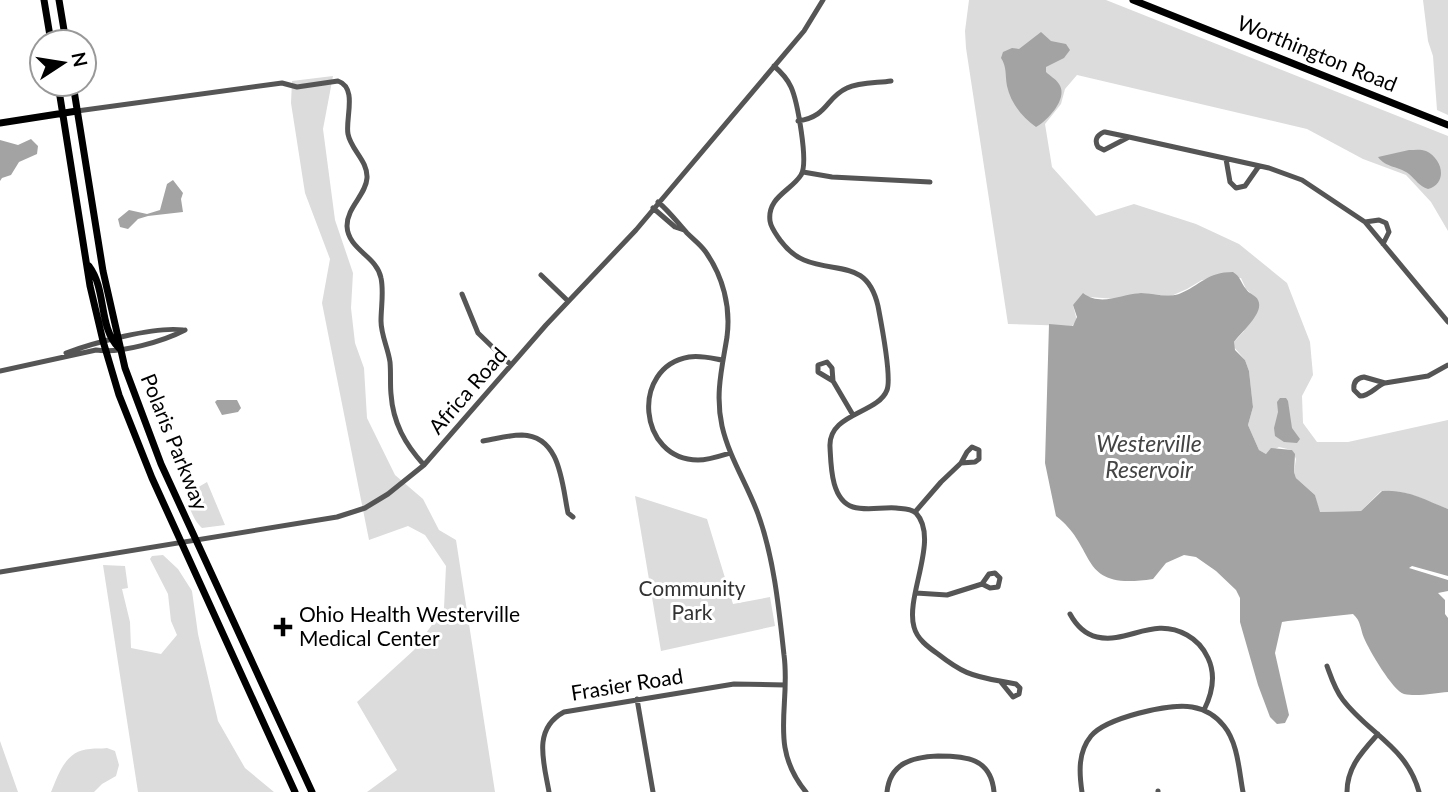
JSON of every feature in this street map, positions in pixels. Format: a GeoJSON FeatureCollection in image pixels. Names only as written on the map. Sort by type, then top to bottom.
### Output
{"type":"FeatureCollection","features":[{"type":"Feature","properties":{"kind":"main road"},"geometry":{"type":"LineString","coordinates":[[44,0],[49,28]]}},
{"type":"Feature","properties":{"kind":"main road"},"geometry":{"type":"LineString","coordinates":[[59,0],[64,28]]}},
{"type":"Feature","properties":{"kind":"main road","name":"Worthington Road"},"geometry":{"type":"LineString","coordinates":[[1133,0],[1448,125]]}},
{"type":"Feature","properties":{"kind":"main road"},"geometry":{"type":"LineString","coordinates":[[60,98],[87,263],[97,280],[110,340],[119,348]]}},
{"type":"Feature","properties":{"kind":"main road","name":"Polaris Parkway"},"geometry":{"type":"LineString","coordinates":[[75,98],[103,271],[110,340],[106,351],[136,442],[295,792]]}},
{"type":"Feature","properties":{"kind":"main road"},"geometry":{"type":"LineString","coordinates":[[0,123],[77,111]]}},
{"type":"Feature","properties":{"kind":"main road","name":"Polaris Parkway"},"geometry":{"type":"LineString","coordinates":[[119,348],[141,414],[312,792]]}},
{"type":"Feature","properties":{"kind":"street","name":"Africa Road"},"geometry":{"type":"LineString","coordinates":[[0,572],[350,514],[388,494],[424,465],[568,301],[636,230],[811,22],[823,0]]}},
{"type":"Feature","properties":{"kind":"street"},"geometry":{"type":"LineString","coordinates":[[774,66],[791,88],[804,165],[803,172],[773,202],[770,219],[775,233],[785,246],[801,259],[858,273],[872,290],[878,307],[887,367],[888,388],[880,399],[835,429],[830,439],[838,495],[846,504],[855,507],[908,509],[915,512],[924,536],[912,616],[913,626],[925,644],[967,674],[1000,681]]}},
{"type":"Feature","properties":{"kind":"street"},"geometry":{"type":"LineString","coordinates":[[77,111],[282,83],[297,87],[338,81],[347,87],[347,132],[350,142],[364,163],[367,180],[348,218],[348,233],[356,246],[372,260],[382,277],[381,324],[390,361],[392,405],[403,439],[424,465]]}},
{"type":"Feature","properties":{"kind":"street"},"geometry":{"type":"LineString","coordinates":[[798,121],[819,115],[849,86],[891,81]]}},
{"type":"Feature","properties":{"kind":"street"},"geometry":{"type":"LineString","coordinates":[[1129,137],[1106,150],[1098,147],[1096,140],[1098,135],[1104,132],[1129,137],[1285,172],[1302,180],[1365,222],[1448,322]]}},
{"type":"Feature","properties":{"kind":"street"},"geometry":{"type":"LineString","coordinates":[[1226,159],[1230,182],[1236,188],[1245,186],[1259,166]]}},
{"type":"Feature","properties":{"kind":"street"},"geometry":{"type":"LineString","coordinates":[[803,172],[825,177],[930,182]]}},
{"type":"Feature","properties":{"kind":"street"},"geometry":{"type":"LineString","coordinates":[[658,202],[705,251],[717,271],[725,295],[728,326],[718,382],[719,407],[730,453],[758,512],[765,536],[784,654],[783,746],[792,771],[806,792]]}},
{"type":"Feature","properties":{"kind":"street"},"geometry":{"type":"LineString","coordinates":[[653,208],[675,227],[685,231]]}},
{"type":"Feature","properties":{"kind":"street"},"geometry":{"type":"LineString","coordinates":[[1365,222],[1379,220],[1386,223],[1389,232],[1383,244]]}},
{"type":"Feature","properties":{"kind":"street"},"geometry":{"type":"LineString","coordinates":[[541,275],[568,301]]}},
{"type":"Feature","properties":{"kind":"street"},"geometry":{"type":"LineString","coordinates":[[462,294],[478,334],[511,365]]}},
{"type":"Feature","properties":{"kind":"street"},"geometry":{"type":"LineString","coordinates":[[0,370],[159,340],[185,330],[172,328],[110,340],[50,359]]}},
{"type":"Feature","properties":{"kind":"street"},"geometry":{"type":"LineString","coordinates":[[722,360],[690,357],[672,364],[653,385],[648,399],[648,412],[656,437],[667,449],[679,456],[702,460],[730,453]]}},
{"type":"Feature","properties":{"kind":"street"},"geometry":{"type":"LineString","coordinates":[[1385,383],[1364,396],[1357,394],[1354,387],[1356,380],[1360,378],[1385,383],[1428,376],[1448,365]]}},
{"type":"Feature","properties":{"kind":"street"},"geometry":{"type":"LineString","coordinates":[[833,381],[853,415]]}},
{"type":"Feature","properties":{"kind":"street"},"geometry":{"type":"LineString","coordinates":[[483,441],[524,435],[543,442],[555,457],[568,513],[573,517]]}},
{"type":"Feature","properties":{"kind":"street"},"geometry":{"type":"LineString","coordinates":[[915,512],[961,463]]}},
{"type":"Feature","properties":{"kind":"street"},"geometry":{"type":"LineString","coordinates":[[916,593],[947,595],[982,584]]}},
{"type":"Feature","properties":{"kind":"street"},"geometry":{"type":"LineString","coordinates":[[1070,614],[1081,629],[1096,637],[1110,638],[1162,628],[1178,631],[1193,639],[1205,653],[1212,672],[1211,693],[1204,710]]}},
{"type":"Feature","properties":{"kind":"street"},"geometry":{"type":"LineString","coordinates":[[1327,666],[1343,700],[1403,758],[1412,772],[1419,792]]}},
{"type":"Feature","properties":{"kind":"street","name":"Frasier Road"},"geometry":{"type":"LineString","coordinates":[[549,792],[542,741],[545,730],[553,719],[569,710],[734,684],[785,685]]}},
{"type":"Feature","properties":{"kind":"street"},"geometry":{"type":"LineString","coordinates":[[637,699],[653,792]]}},
{"type":"Feature","properties":{"kind":"street"},"geometry":{"type":"LineString","coordinates":[[1082,792],[1079,770],[1082,753],[1091,736],[1103,725],[1177,706],[1204,710],[1219,720],[1229,733],[1243,792]]}},
{"type":"Feature","properties":{"kind":"street"},"geometry":{"type":"LineString","coordinates":[[1348,792],[1349,775],[1354,763],[1378,734]]}},
{"type":"Feature","properties":{"kind":"street"},"geometry":{"type":"LineString","coordinates":[[887,792],[892,773],[909,759],[960,756],[974,760],[985,768],[992,780],[994,792]]}},
{"type":"Feature","properties":{"kind":"green space"},"geometry":{"type":"Polygon","coordinates":[[[969,0],[1106,0],[1448,136],[1448,231],[1431,202],[1406,175],[1363,159],[1307,129],[1077,75],[1065,89],[1061,104],[1045,124],[1052,167],[1096,216],[1134,204],[1196,224],[1239,244],[1287,283],[1310,342],[1313,375],[1302,396],[1303,423],[1317,442],[1348,442],[1448,420],[1448,509],[1408,494],[1381,491],[1361,511],[1319,512],[1315,495],[1296,478],[1296,459],[1292,450],[1279,447],[1266,454],[1259,450],[1248,425],[1253,407],[1249,371],[1245,360],[1233,346],[1244,331],[1255,297],[1246,289],[1241,278],[1202,280],[1171,296],[1139,293],[1116,299],[1089,297],[1073,305],[1077,321],[1072,326],[1008,324],[966,48],[969,0]]]}},
{"type":"Feature","properties":{"kind":"green space"},"geometry":{"type":"Polygon","coordinates":[[[1423,0],[1448,0],[1448,115],[1437,110],[1433,56],[1428,41],[1423,0]]]}},
{"type":"Feature","properties":{"kind":"green space"},"geometry":{"type":"Polygon","coordinates":[[[333,76],[323,129],[335,220],[353,273],[351,308],[355,343],[364,368],[367,418],[395,475],[423,499],[439,530],[456,540],[495,792],[367,792],[397,770],[357,702],[414,650],[444,608],[446,566],[425,535],[408,526],[369,540],[322,303],[330,259],[305,193],[291,103],[292,81],[333,76]]]}},
{"type":"Feature","properties":{"kind":"green space"},"geometry":{"type":"Polygon","coordinates":[[[207,482],[225,525],[202,528],[192,513],[185,495],[207,482]]]}},
{"type":"Feature","properties":{"kind":"green space","name":"Community Park"},"geometry":{"type":"Polygon","coordinates":[[[635,496],[707,519],[733,604],[770,597],[775,626],[661,651],[635,496]]]}},
{"type":"Feature","properties":{"kind":"green space"},"geometry":{"type":"Polygon","coordinates":[[[163,555],[178,569],[192,591],[198,634],[218,721],[245,768],[274,792],[138,792],[103,565],[125,566],[128,588],[122,589],[130,622],[131,648],[161,654],[177,635],[171,621],[168,594],[150,559],[152,556],[163,555]]]}},
{"type":"Feature","properties":{"kind":"green space"},"geometry":{"type":"Polygon","coordinates":[[[0,741],[18,792],[0,792],[0,741]]]}},
{"type":"Feature","properties":{"kind":"green space"},"geometry":{"type":"Polygon","coordinates":[[[107,748],[115,751],[119,765],[116,776],[94,792],[51,792],[64,764],[75,753],[107,748]]]}},
{"type":"Feature","properties":{"kind":"water"},"geometry":{"type":"Polygon","coordinates":[[[1041,32],[1051,41],[1066,44],[1070,50],[1064,58],[1046,67],[1046,72],[1059,84],[1061,96],[1051,114],[1036,127],[1022,115],[1011,99],[1001,58],[1003,52],[1012,48],[1019,49],[1041,32]]]}},
{"type":"Feature","properties":{"kind":"water"},"geometry":{"type":"Polygon","coordinates":[[[31,139],[38,146],[37,154],[19,162],[11,175],[0,181],[0,140],[18,145],[31,139]]]}},
{"type":"Feature","properties":{"kind":"water"},"geometry":{"type":"Polygon","coordinates":[[[1409,150],[1426,151],[1436,159],[1441,171],[1439,182],[1428,189],[1425,188],[1405,171],[1385,163],[1378,157],[1409,150]]]}},
{"type":"Feature","properties":{"kind":"water"},"geometry":{"type":"Polygon","coordinates":[[[173,180],[183,193],[183,212],[148,216],[138,219],[128,229],[120,227],[118,219],[129,210],[147,214],[160,210],[167,184],[173,180]]]}},
{"type":"Feature","properties":{"kind":"water","name":"Westerville Reservoir"},"geometry":{"type":"Polygon","coordinates":[[[1233,272],[1247,291],[1257,298],[1259,305],[1255,317],[1234,342],[1235,350],[1245,360],[1249,371],[1253,407],[1248,425],[1259,450],[1266,454],[1271,448],[1292,450],[1295,454],[1296,478],[1315,495],[1320,512],[1361,511],[1382,491],[1408,493],[1448,509],[1448,576],[1412,566],[1409,568],[1448,580],[1448,591],[1438,593],[1445,600],[1445,614],[1448,618],[1448,692],[1415,695],[1399,691],[1376,660],[1353,614],[1282,622],[1275,653],[1289,715],[1285,723],[1277,724],[1270,717],[1258,685],[1240,622],[1240,598],[1236,590],[1216,571],[1196,557],[1184,555],[1166,563],[1153,579],[1111,579],[1100,573],[1092,564],[1069,529],[1056,516],[1045,463],[1049,324],[1073,326],[1077,317],[1073,305],[1083,293],[1097,299],[1141,293],[1174,295],[1217,274],[1233,272]]]}},
{"type":"Feature","properties":{"kind":"water"},"geometry":{"type":"Polygon","coordinates":[[[1280,398],[1286,398],[1288,401],[1292,428],[1300,439],[1297,443],[1284,442],[1275,436],[1277,402],[1280,398]]]}},
{"type":"Feature","properties":{"kind":"water"},"geometry":{"type":"Polygon","coordinates":[[[237,400],[241,408],[238,412],[222,415],[215,402],[237,400]]]}},
{"type":"Feature","properties":{"kind":"place","name":"Ohio Health Westerville Medical Center"},"geometry":{"type":"Point","coordinates":[283,627]}}]}
